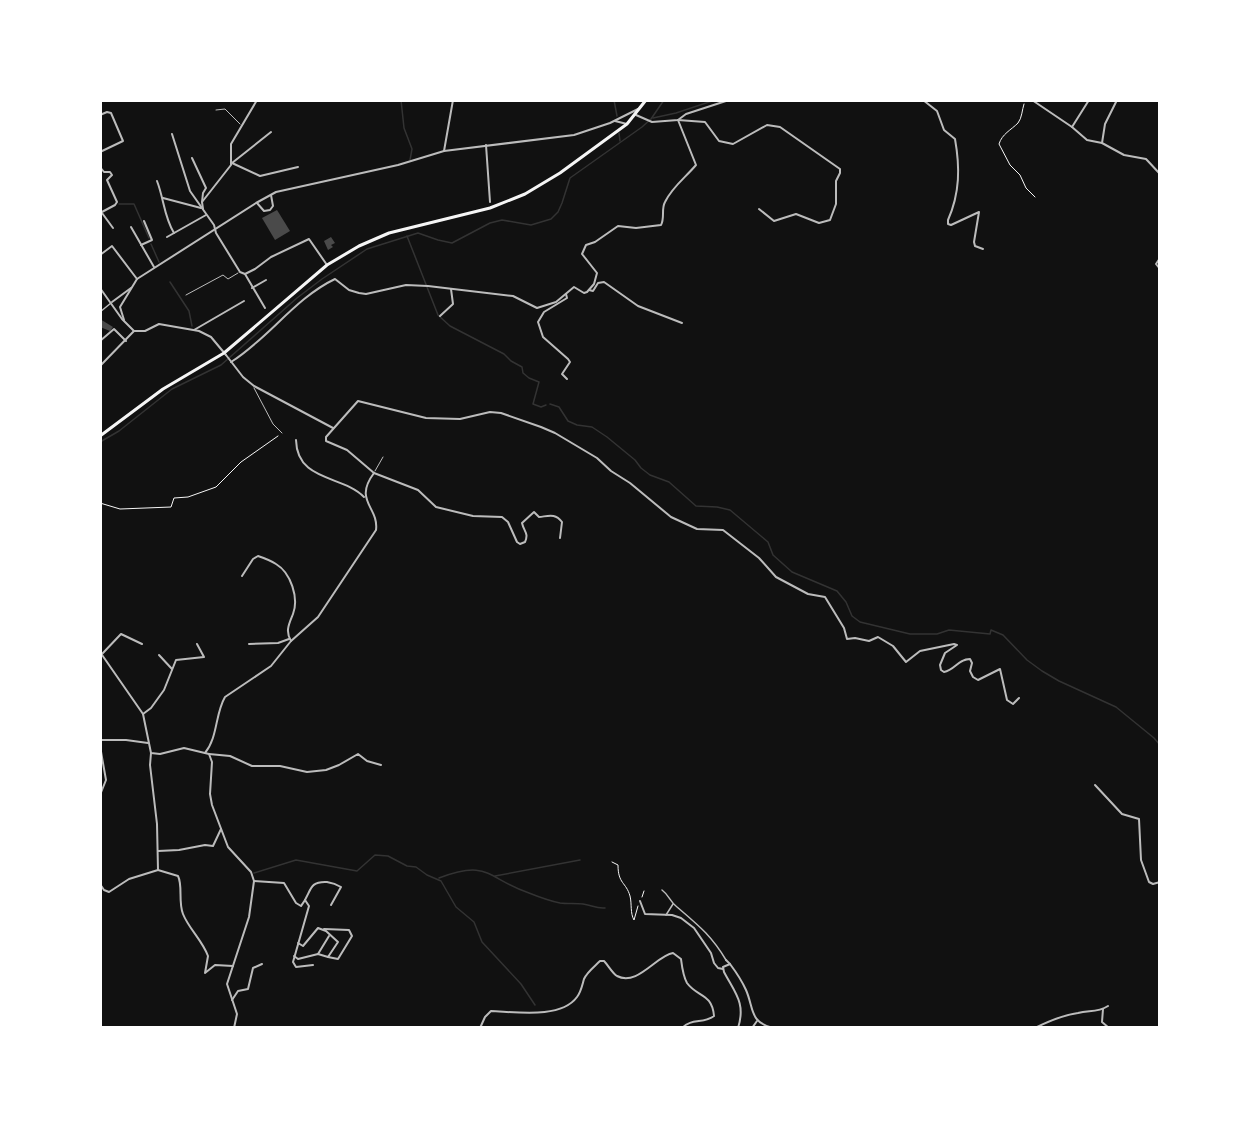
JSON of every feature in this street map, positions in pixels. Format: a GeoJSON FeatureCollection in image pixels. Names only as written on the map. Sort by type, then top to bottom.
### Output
{"type":"FeatureCollection","features":[{"type":"Feature","properties":{"kind":"main road"},"geometry":{"type":"LineString","coordinates":[[100,436],[163,389],[225,354],[327,265],[359,246],[388,233],[490,208],[525,194],[560,174],[628,123],[646,100]]}},
{"type":"Feature","properties":{"kind":"street"},"geometry":{"type":"LineString","coordinates":[[232,163],[231,144],[257,100]]}},
{"type":"Feature","properties":{"kind":"street"},"geometry":{"type":"LineString","coordinates":[[444,151],[453,100]]}},
{"type":"Feature","properties":{"kind":"street"},"geometry":{"type":"LineString","coordinates":[[678,120],[687,114],[729,100]]}},
{"type":"Feature","properties":{"kind":"street"},"geometry":{"type":"LineString","coordinates":[[923,100],[937,111],[944,130],[955,139],[959,162],[957,192],[948,224],[951,225],[979,212],[974,242],[975,246],[983,249]]}},
{"type":"Feature","properties":{"kind":"street"},"geometry":{"type":"LineString","coordinates":[[1032,100],[1087,140],[1102,143],[1124,155],[1146,159],[1160,174]]}},
{"type":"Feature","properties":{"kind":"street"},"geometry":{"type":"LineString","coordinates":[[1072,127],[1089,100]]}},
{"type":"Feature","properties":{"kind":"street"},"geometry":{"type":"LineString","coordinates":[[1102,143],[1105,124],[1117,100]]}},
{"type":"Feature","properties":{"kind":"street"},"geometry":{"type":"LineString","coordinates":[[116,308],[121,306],[137,279],[256,203],[269,199],[271,195],[398,165],[444,151],[574,135],[615,121],[643,105]]}},
{"type":"Feature","properties":{"kind":"street"},"geometry":{"type":"LineString","coordinates":[[100,115],[111,113],[123,141],[100,152]]}},
{"type":"Feature","properties":{"kind":"street"},"geometry":{"type":"LineString","coordinates":[[628,115],[636,115],[652,122],[678,120],[705,122],[719,141],[734,144],[766,125],[780,127],[840,170],[836,181],[836,207],[830,220],[819,223],[796,214],[774,221],[759,209]]}},
{"type":"Feature","properties":{"kind":"street"},"geometry":{"type":"LineString","coordinates":[[621,118],[628,123]]}},
{"type":"Feature","properties":{"kind":"street"},"geometry":{"type":"LineString","coordinates":[[589,290],[597,273],[582,254],[586,245],[618,226],[636,228],[661,225],[666,200],[696,165],[678,120]]}},
{"type":"Feature","properties":{"kind":"street"},"geometry":{"type":"LineString","coordinates":[[615,121],[628,123]]}},
{"type":"Feature","properties":{"kind":"street"},"geometry":{"type":"LineString","coordinates":[[619,122],[619,129]]}},
{"type":"Feature","properties":{"kind":"street"},"geometry":{"type":"LineString","coordinates":[[202,202],[232,163],[271,132]]}},
{"type":"Feature","properties":{"kind":"street"},"geometry":{"type":"LineString","coordinates":[[172,134],[190,191],[207,214],[240,272],[245,274],[265,308]]}},
{"type":"Feature","properties":{"kind":"street"},"geometry":{"type":"LineString","coordinates":[[486,145],[490,202]]}},
{"type":"Feature","properties":{"kind":"street"},"geometry":{"type":"LineString","coordinates":[[192,158],[207,188],[202,193],[203,209]]}},
{"type":"Feature","properties":{"kind":"street"},"geometry":{"type":"LineString","coordinates":[[232,163],[260,176],[298,167]]}},
{"type":"Feature","properties":{"kind":"street"},"geometry":{"type":"LineString","coordinates":[[100,167],[104,172],[110,172],[112,175],[106,180],[116,200],[115,205],[101,213],[113,228]]}},
{"type":"Feature","properties":{"kind":"street"},"geometry":{"type":"LineString","coordinates":[[157,182],[163,198],[167,223],[174,233]]}},
{"type":"Feature","properties":{"kind":"street"},"geometry":{"type":"LineString","coordinates":[[163,198],[203,209]]}},
{"type":"Feature","properties":{"kind":"street"},"geometry":{"type":"LineString","coordinates":[[256,203],[262,210],[268,211],[273,206],[269,199]]}},
{"type":"Feature","properties":{"kind":"street"},"geometry":{"type":"LineString","coordinates":[[260,201],[260,206]]}},
{"type":"Feature","properties":{"kind":"street"},"geometry":{"type":"LineString","coordinates":[[167,237],[207,214]]}},
{"type":"Feature","properties":{"kind":"street"},"geometry":{"type":"LineString","coordinates":[[141,245],[152,240],[144,221]]}},
{"type":"Feature","properties":{"kind":"street"},"geometry":{"type":"LineString","coordinates":[[130,227],[154,267]]}},
{"type":"Feature","properties":{"kind":"street"},"geometry":{"type":"LineString","coordinates":[[245,274],[271,257],[311,240],[327,265]]}},
{"type":"Feature","properties":{"kind":"street"},"geometry":{"type":"LineString","coordinates":[[100,255],[112,246],[137,279]]}},
{"type":"Feature","properties":{"kind":"street"},"geometry":{"type":"LineString","coordinates":[[1160,258],[1156,264],[1160,269]]}},
{"type":"Feature","properties":{"kind":"street"},"geometry":{"type":"LineString","coordinates":[[231,362],[270,332],[326,283],[335,279],[349,290],[366,294],[396,286],[426,286],[513,296],[537,308],[556,302],[574,287],[584,293],[589,290],[593,291],[598,283],[604,282],[638,306],[682,323]]}},
{"type":"Feature","properties":{"kind":"street"},"geometry":{"type":"LineString","coordinates":[[252,288],[266,280]]}},
{"type":"Feature","properties":{"kind":"street"},"geometry":{"type":"LineString","coordinates":[[100,312],[132,287]]}},
{"type":"Feature","properties":{"kind":"street"},"geometry":{"type":"LineString","coordinates":[[100,288],[114,300],[120,300],[124,320]]}},
{"type":"Feature","properties":{"kind":"street"},"geometry":{"type":"LineString","coordinates":[[440,316],[453,304],[451,289]]}},
{"type":"Feature","properties":{"kind":"street"},"geometry":{"type":"LineString","coordinates":[[565,293],[567,298],[544,312],[538,322],[543,337],[570,362],[562,374],[567,379]]}},
{"type":"Feature","properties":{"kind":"street"},"geometry":{"type":"LineString","coordinates":[[114,300],[116,308],[134,331],[145,331],[159,324],[194,330],[208,335],[243,377],[254,386],[333,428]]}},
{"type":"Feature","properties":{"kind":"street"},"geometry":{"type":"LineString","coordinates":[[194,330],[244,301]]}},
{"type":"Feature","properties":{"kind":"street"},"geometry":{"type":"LineString","coordinates":[[100,341],[114,329],[126,341]]}},
{"type":"Feature","properties":{"kind":"street"},"geometry":{"type":"LineString","coordinates":[[100,366],[134,331]]}},
{"type":"Feature","properties":{"kind":"street"},"geometry":{"type":"LineString","coordinates":[[560,538],[562,522],[559,518],[549,514],[539,518],[534,512],[522,523],[527,531],[527,537],[525,542],[520,544],[508,522],[502,517],[473,516],[436,507],[418,490],[374,473],[347,450],[326,441],[326,437],[358,401],[426,418],[460,419],[490,412],[527,422],[555,433],[597,458],[682,524],[697,529],[723,530],[759,558],[776,577],[808,594],[825,597],[844,628],[847,639],[869,640],[878,637],[893,646],[906,662],[920,651],[957,645],[956,648],[945,653],[940,665],[941,670],[949,671],[960,661],[970,659],[972,663],[970,670],[973,677],[978,680],[998,668],[1003,675],[1003,687],[1007,700],[1013,704],[1019,698]]}},
{"type":"Feature","properties":{"kind":"street"},"geometry":{"type":"LineString","coordinates":[[207,754],[225,698],[271,666],[290,640],[318,617],[376,530],[376,524],[364,497],[355,489],[319,475],[308,467],[297,450],[296,440]]}},
{"type":"Feature","properties":{"kind":"street"},"geometry":{"type":"LineString","coordinates":[[364,497],[369,480],[374,473]]}},
{"type":"Feature","properties":{"kind":"street"},"geometry":{"type":"LineString","coordinates":[[242,576],[258,555],[284,571],[295,598],[288,628],[290,640]]}},
{"type":"Feature","properties":{"kind":"street"},"geometry":{"type":"LineString","coordinates":[[142,644],[121,634],[101,653],[143,714],[146,724],[151,753],[158,870]]}},
{"type":"Feature","properties":{"kind":"street"},"geometry":{"type":"LineString","coordinates":[[249,644],[278,643],[290,640]]}},
{"type":"Feature","properties":{"kind":"street"},"geometry":{"type":"LineString","coordinates":[[143,714],[151,708],[164,690],[176,660],[204,657],[197,644]]}},
{"type":"Feature","properties":{"kind":"street"},"geometry":{"type":"LineString","coordinates":[[159,655],[172,669]]}},
{"type":"Feature","properties":{"kind":"street"},"geometry":{"type":"LineString","coordinates":[[100,740],[148,743]]}},
{"type":"Feature","properties":{"kind":"street"},"geometry":{"type":"LineString","coordinates":[[100,746],[106,780],[100,795]]}},
{"type":"Feature","properties":{"kind":"street"},"geometry":{"type":"LineString","coordinates":[[151,753],[160,754],[184,748],[207,754],[230,756],[252,766],[280,766],[307,772],[326,770],[358,754],[367,761],[381,765]]}},
{"type":"Feature","properties":{"kind":"street"},"geometry":{"type":"LineString","coordinates":[[207,754],[212,762],[210,794],[228,847],[251,872],[254,881],[249,917],[227,984],[237,1014],[234,1028]]}},
{"type":"Feature","properties":{"kind":"street"},"geometry":{"type":"LineString","coordinates":[[1095,785],[1122,814],[1138,819],[1141,860],[1150,883],[1160,882]]}},
{"type":"Feature","properties":{"kind":"street"},"geometry":{"type":"LineString","coordinates":[[158,851],[213,846],[222,828]]}},
{"type":"Feature","properties":{"kind":"street"},"geometry":{"type":"LineString","coordinates":[[100,884],[104,890],[109,892],[129,879],[158,870],[178,876],[180,879],[179,902],[183,915],[208,956],[206,973],[215,965],[233,966]]}},
{"type":"Feature","properties":{"kind":"street"},"geometry":{"type":"LineString","coordinates":[[254,881],[284,883],[296,903],[301,906],[314,884],[334,883],[341,887],[331,905]]}},
{"type":"Feature","properties":{"kind":"street"},"geometry":{"type":"LineString","coordinates":[[662,890],[671,897],[673,903],[705,930],[746,989],[751,1010],[757,1021],[772,1028]]}},
{"type":"Feature","properties":{"kind":"street"},"geometry":{"type":"LineString","coordinates":[[305,900],[309,906],[294,956],[294,964],[296,966],[313,965]]}},
{"type":"Feature","properties":{"kind":"street"},"geometry":{"type":"LineString","coordinates":[[640,901],[645,914],[677,916],[694,928],[711,953],[714,963],[718,968],[723,969],[740,1000],[742,1009],[738,1028]]}},
{"type":"Feature","properties":{"kind":"street"},"geometry":{"type":"LineString","coordinates":[[666,915],[673,903]]}},
{"type":"Feature","properties":{"kind":"street"},"geometry":{"type":"LineString","coordinates":[[294,956],[298,959],[318,954],[338,958],[352,936],[349,930],[321,928],[315,930],[306,945],[298,943]]}},
{"type":"Feature","properties":{"kind":"street"},"geometry":{"type":"LineString","coordinates":[[321,928],[338,942],[328,957]]}},
{"type":"Feature","properties":{"kind":"street"},"geometry":{"type":"LineString","coordinates":[[318,954],[330,935]]}},
{"type":"Feature","properties":{"kind":"street"},"geometry":{"type":"LineString","coordinates":[[480,1028],[491,1011],[545,1012],[567,1007],[578,997],[585,976],[600,961],[604,961],[618,976],[624,977],[646,971],[661,956],[673,953],[681,959],[684,978],[689,985],[708,999],[714,1008],[714,1016],[710,1019],[691,1021],[682,1028]]}},
{"type":"Feature","properties":{"kind":"street"},"geometry":{"type":"LineString","coordinates":[[232,1000],[238,991],[248,989],[254,968],[262,964]]}},
{"type":"Feature","properties":{"kind":"street"},"geometry":{"type":"LineString","coordinates":[[723,969],[730,964]]}},
{"type":"Feature","properties":{"kind":"street"},"geometry":{"type":"LineString","coordinates":[[1035,1028],[1069,1015],[1103,1009],[1107,1006]]}},
{"type":"Feature","properties":{"kind":"street"},"geometry":{"type":"LineString","coordinates":[[1103,1009],[1102,1022],[1109,1028]]}},
{"type":"Feature","properties":{"kind":"street"},"geometry":{"type":"LineString","coordinates":[[752,1028],[757,1021]]}},
{"type":"Feature","properties":{"kind":"street"},"geometry":{"type":"LineString","coordinates":[[119,1028],[148,1028]]}},
{"type":"Feature","properties":{"kind":"street"},"geometry":{"type":"LineString","coordinates":[[177,1028],[201,1028]]}},
{"type":"Feature","properties":{"kind":"lane"},"geometry":{"type":"LineString","coordinates":[[216,110],[225,109],[241,126]]}},
{"type":"Feature","properties":{"kind":"lane"},"geometry":{"type":"LineString","coordinates":[[186,296],[223,275],[228,279],[240,272]]}},
{"type":"Feature","properties":{"kind":"lane"},"geometry":{"type":"LineString","coordinates":[[254,386],[254,392],[273,424],[282,433]]}},
{"type":"Feature","properties":{"kind":"lane"},"geometry":{"type":"LineString","coordinates":[[374,473],[383,457]]}},
{"type":"Feature","properties":{"kind":"path"},"geometry":{"type":"LineString","coordinates":[[1026,101],[1017,124],[1005,132],[999,144],[1010,165],[1035,197]]}},
{"type":"Feature","properties":{"kind":"path"},"geometry":{"type":"LineString","coordinates":[[100,503],[120,508],[171,507],[174,498],[188,497],[216,488],[241,462],[282,433]]}},
{"type":"Feature","properties":{"kind":"path"},"geometry":{"type":"LineString","coordinates":[[612,862],[618,865],[618,877],[628,889],[631,899],[631,915],[634,920],[644,891]]}},
{"type":"Feature","properties":{"kind":"building"},"geometry":{"type":"Polygon","coordinates":[[[277,210],[290,231],[275,240],[262,218],[277,210]]]}},
{"type":"Feature","properties":{"kind":"building"},"geometry":{"type":"Polygon","coordinates":[[[331,237],[335,243],[328,250],[324,241],[331,237]]]}},
{"type":"Feature","properties":{"kind":"building"},"geometry":{"type":"Polygon","coordinates":[[[100,319],[113,327],[110,331],[100,327],[100,319]]]}},
{"type":"Feature","properties":{"kind":"waterway"},"geometry":{"type":"LineString","coordinates":[[401,100],[404,128],[412,149],[410,160]]}},
{"type":"Feature","properties":{"kind":"waterway"},"geometry":{"type":"LineString","coordinates":[[614,100],[617,116]]}},
{"type":"Feature","properties":{"kind":"waterway"},"geometry":{"type":"LineString","coordinates":[[100,442],[119,431],[172,389],[221,365],[297,298],[367,249],[418,233],[452,243],[490,223],[502,220],[531,225],[551,219],[558,212],[570,178],[642,127],[651,119],[664,100]]}},
{"type":"Feature","properties":{"kind":"waterway"},"geometry":{"type":"LineString","coordinates":[[653,118],[715,100]]}},
{"type":"Feature","properties":{"kind":"waterway"},"geometry":{"type":"LineString","coordinates":[[619,133],[620,141]]}},
{"type":"Feature","properties":{"kind":"waterway"},"geometry":{"type":"LineString","coordinates":[[119,204],[134,204],[149,238]]}},
{"type":"Feature","properties":{"kind":"waterway"},"geometry":{"type":"LineString","coordinates":[[407,236],[438,315],[450,326],[504,354],[522,367],[523,373],[539,382],[533,404],[541,407],[546,405]]}},
{"type":"Feature","properties":{"kind":"waterway"},"geometry":{"type":"LineString","coordinates":[[151,244],[159,262]]}},
{"type":"Feature","properties":{"kind":"waterway"},"geometry":{"type":"LineString","coordinates":[[170,282],[189,311],[192,326]]}},
{"type":"Feature","properties":{"kind":"waterway"},"geometry":{"type":"LineString","coordinates":[[550,404],[559,407],[568,421],[592,427],[607,437],[650,475],[669,482],[696,506],[730,510],[768,542],[773,555],[792,572],[837,591],[846,602],[852,616],[860,622],[910,634],[937,634],[949,630],[990,634],[991,630],[1003,635],[1027,660],[1042,671],[1116,707],[1160,745]]}},
{"type":"Feature","properties":{"kind":"waterway"},"geometry":{"type":"LineString","coordinates":[[254,873],[296,860],[357,871],[375,855],[388,856],[407,866],[416,867],[441,881],[456,907],[474,922],[482,942],[521,984],[535,1005]]}},
{"type":"Feature","properties":{"kind":"waterway"},"geometry":{"type":"LineString","coordinates":[[495,876],[580,860]]}},
{"type":"Feature","properties":{"kind":"waterway"},"geometry":{"type":"LineString","coordinates":[[439,878],[468,870],[478,870],[548,900],[605,908]]}}]}
